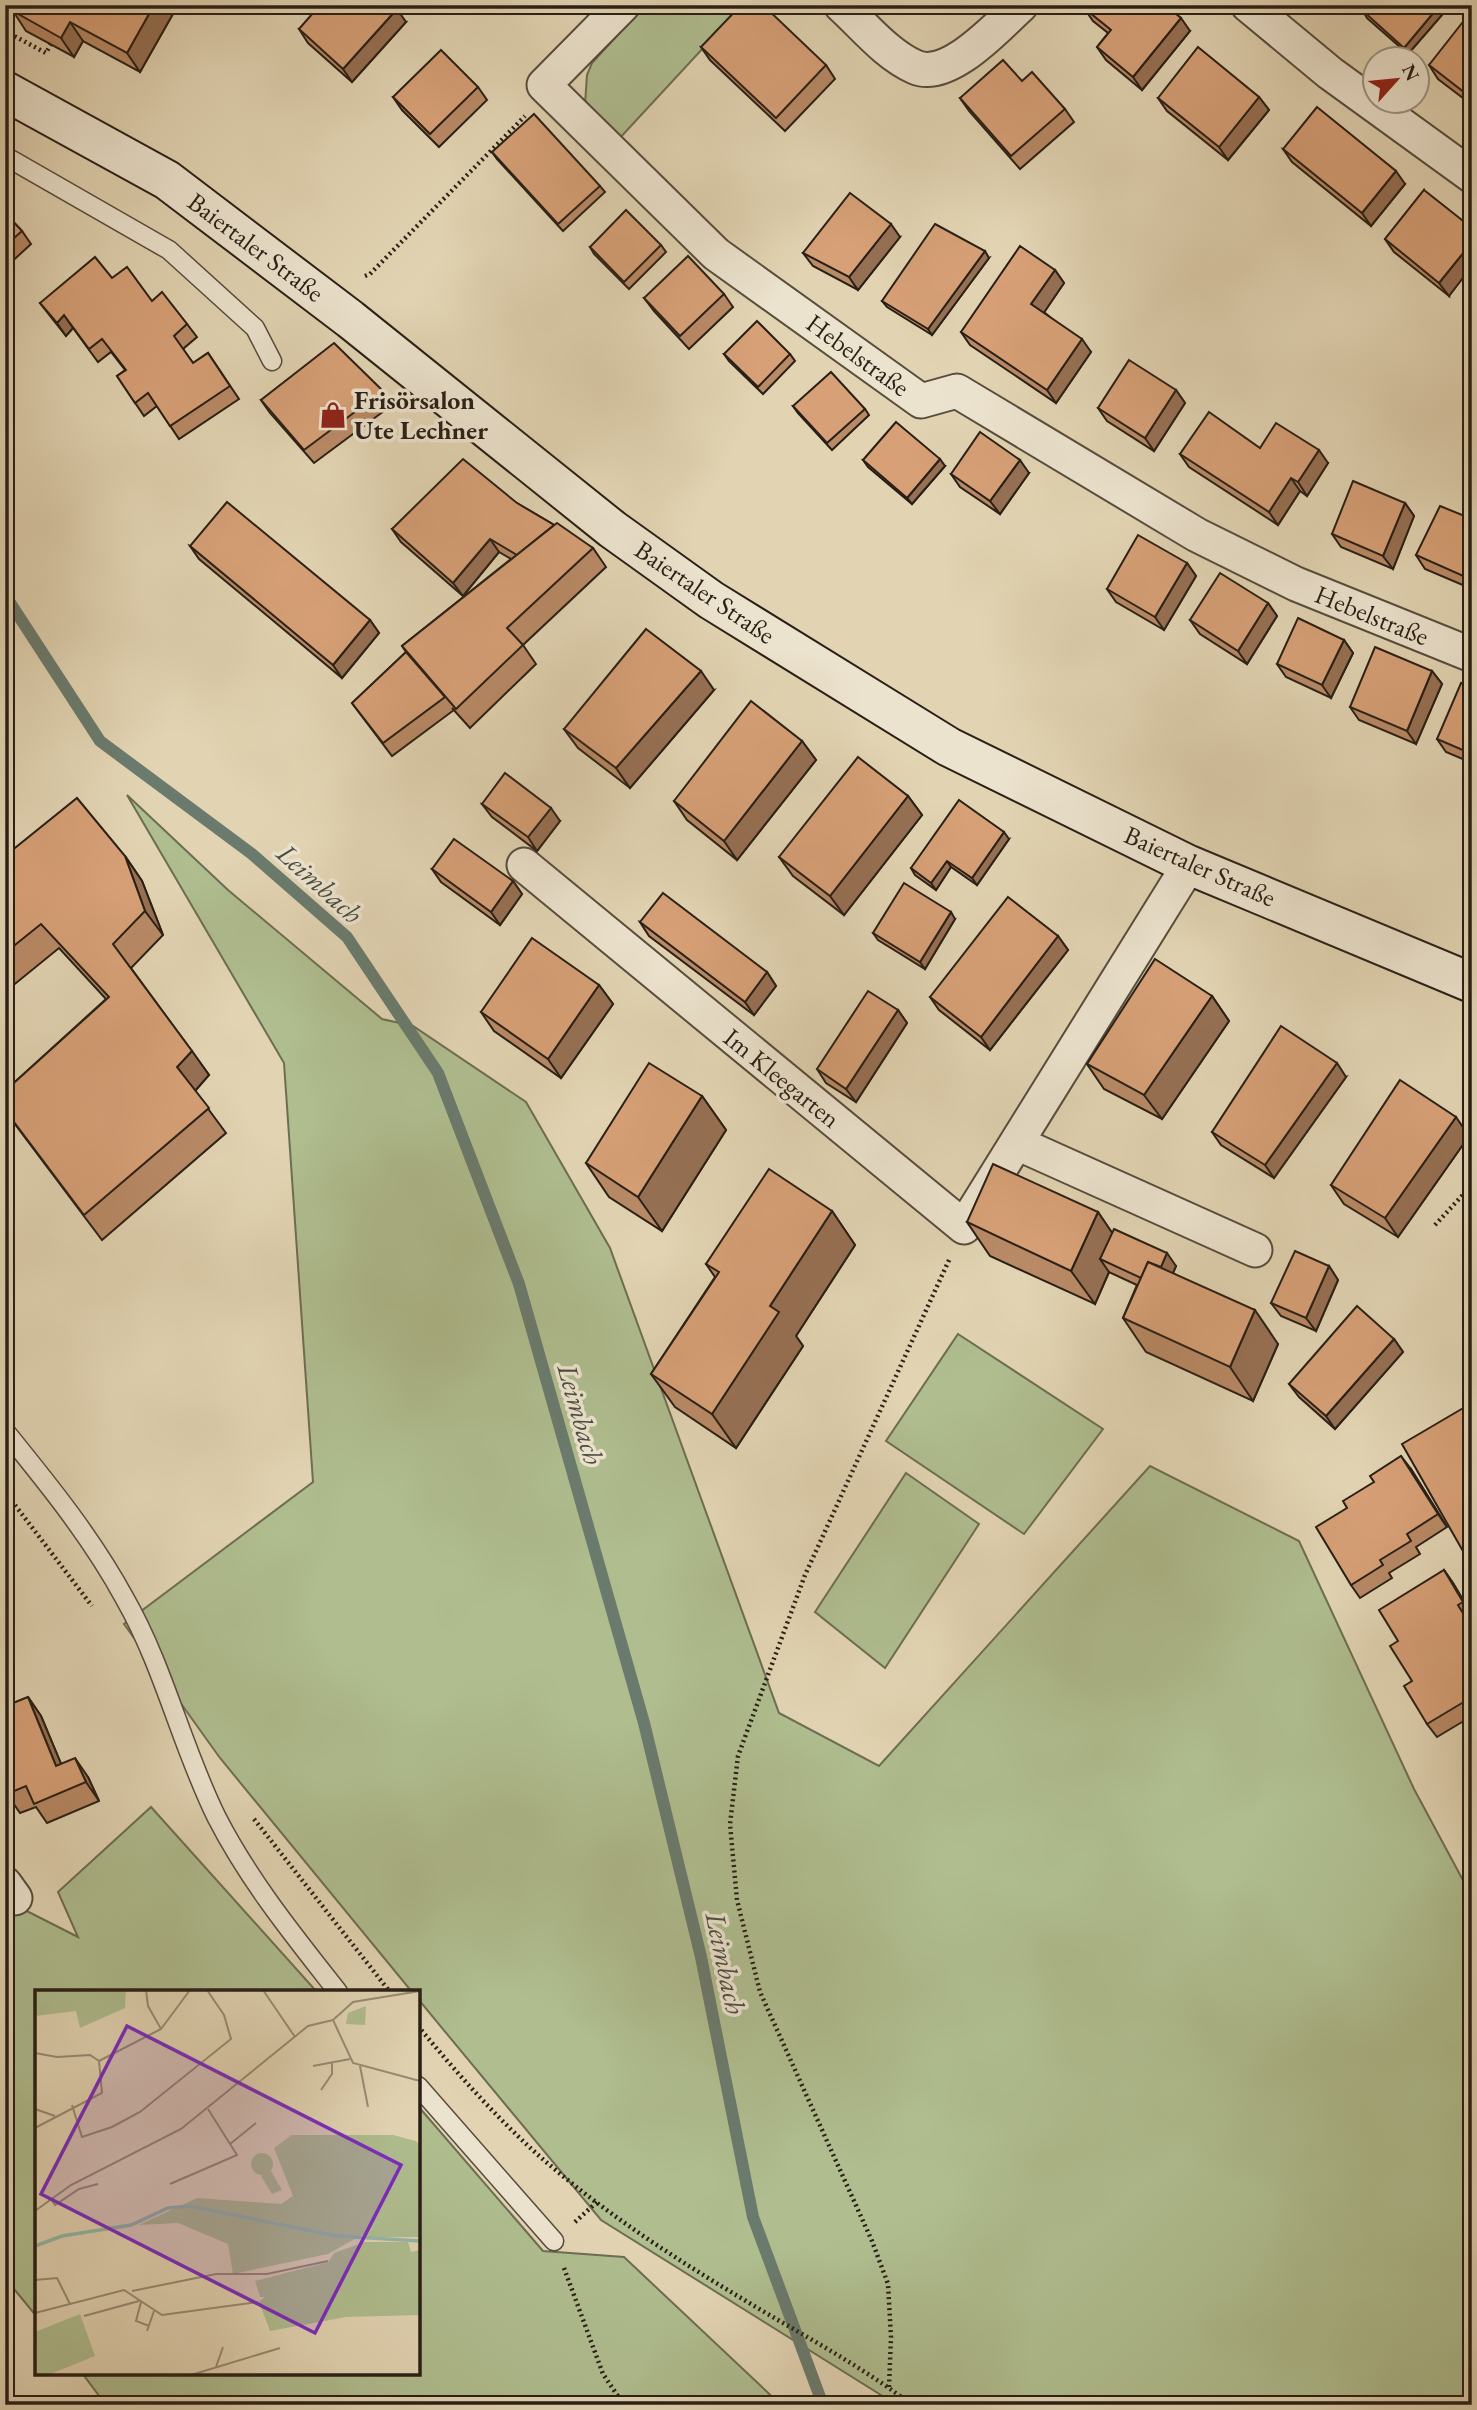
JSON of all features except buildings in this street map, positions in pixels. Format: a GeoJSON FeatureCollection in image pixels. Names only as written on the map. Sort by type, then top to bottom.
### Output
{"type":"FeatureCollection","features":[{"type":"Feature","properties":{"kind":"main road","name":"Baiertaler Straße"},"geometry":{"type":"LineString","coordinates":[[5,91],[167,180],[350,319],[612,529],[711,600],[949,747],[1189,865],[1472,983]]}},
{"type":"Feature","properties":{"kind":"street"},"geometry":{"type":"LineString","coordinates":[[550,91],[544,85],[623,5]]}},
{"type":"Feature","properties":{"kind":"street"},"geometry":{"type":"LineString","coordinates":[[841,5],[886,47],[916,68],[944,68],[980,43],[1021,5]]}},
{"type":"Feature","properties":{"kind":"street"},"geometry":{"type":"LineString","coordinates":[[1248,5],[1330,73],[1472,176]]}},
{"type":"Feature","properties":{"kind":"street","name":"Hebelstraße"},"geometry":{"type":"LineString","coordinates":[[550,91],[716,254],[921,401],[957,391],[1197,535],[1296,584],[1472,655]]}},
{"type":"Feature","properties":{"kind":"street"},"geometry":{"type":"LineString","coordinates":[[964,1227],[1189,865]]}},
{"type":"Feature","properties":{"kind":"street","name":"Im Kleegarten"},"geometry":{"type":"LineString","coordinates":[[524,866],[964,1227]]}},
{"type":"Feature","properties":{"kind":"street"},"geometry":{"type":"LineString","coordinates":[[1017,1143],[1255,1250]]}},
{"type":"Feature","properties":{"kind":"lane"},"geometry":{"type":"LineString","coordinates":[[5,156],[170,250],[255,328],[272,361]]}},
{"type":"Feature","properties":{"kind":"lane"},"geometry":{"type":"LineString","coordinates":[[5,1431],[63,1502],[126,1600],[216,1817],[243,1866],[336,1990]]}},
{"type":"Feature","properties":{"kind":"lane"},"geometry":{"type":"LineString","coordinates":[[420,2088],[554,2241]]}},
{"type":"Feature","properties":{"kind":"path"},"geometry":{"type":"LineString","coordinates":[[5,31],[46,53],[51,44]]}},
{"type":"Feature","properties":{"kind":"path"},"geometry":{"type":"LineString","coordinates":[[367,278],[550,91]]}},
{"type":"Feature","properties":{"kind":"path"},"geometry":{"type":"LineString","coordinates":[[1435,1225],[1472,1185]]}},
{"type":"Feature","properties":{"kind":"path"},"geometry":{"type":"LineString","coordinates":[[889,2387],[891,2337],[888,2284],[872,2241],[760,1992],[737,1900],[730,1824],[737,1756],[805,1575],[964,1227]]}},
{"type":"Feature","properties":{"kind":"path"},"geometry":{"type":"LineString","coordinates":[[420,2028],[459,2076],[538,2155],[598,2201],[744,2300],[866,2370],[912,2405]]}},
{"type":"Feature","properties":{"kind":"path"},"geometry":{"type":"LineString","coordinates":[[598,2201],[554,2241],[603,2374],[624,2405]]}},
{"type":"Feature","properties":{"kind":"green space"},"geometry":{"type":"Polygon","coordinates":[[[645,5],[743,5],[618,140],[585,104],[587,75],[592,63],[645,5]]]}},
{"type":"Feature","properties":{"kind":"green space"},"geometry":{"type":"Polygon","coordinates":[[[127,795],[228,890],[382,1019],[413,1026],[526,1102],[610,1248],[779,1713],[879,1766],[1150,1466],[1299,1541],[1414,1789],[1472,1897],[1472,2405],[897,2405],[601,2220],[420,2001],[420,1990],[410,1990],[220,1758],[124,1624],[313,1482],[284,1063],[127,795]]]}},
{"type":"Feature","properties":{"kind":"green space"},"geometry":{"type":"Polygon","coordinates":[[[958,1334],[1103,1429],[1024,1534],[886,1441],[958,1334]]]}},
{"type":"Feature","properties":{"kind":"green space"},"geometry":{"type":"Polygon","coordinates":[[[906,1473],[979,1524],[885,1668],[815,1612],[906,1473]]]}},
{"type":"Feature","properties":{"kind":"green space"},"geometry":{"type":"Polygon","coordinates":[[[151,1807],[315,1990],[35,1990],[35,2315],[5,2278],[5,1919],[17,1906],[78,1937],[58,1892],[151,1807]]]}},
{"type":"Feature","properties":{"kind":"green space"},"geometry":{"type":"Polygon","coordinates":[[[420,2108],[543,2251],[624,2257],[781,2405],[106,2405],[84,2375],[420,2375],[420,2108]]]}},
{"type":"Feature","properties":{"kind":"waterway","name":"Leimbach"},"geometry":{"type":"LineString","coordinates":[[5,595],[100,741],[252,854],[347,937],[438,1073],[519,1284],[644,1723],[701,1957],[753,2217],[823,2405]]}},
{"type":"Feature","properties":{"kind":"place","name":"Frisörsalon Ute Lechner"},"geometry":{"type":"Point","coordinates":[333,415]}}]}
